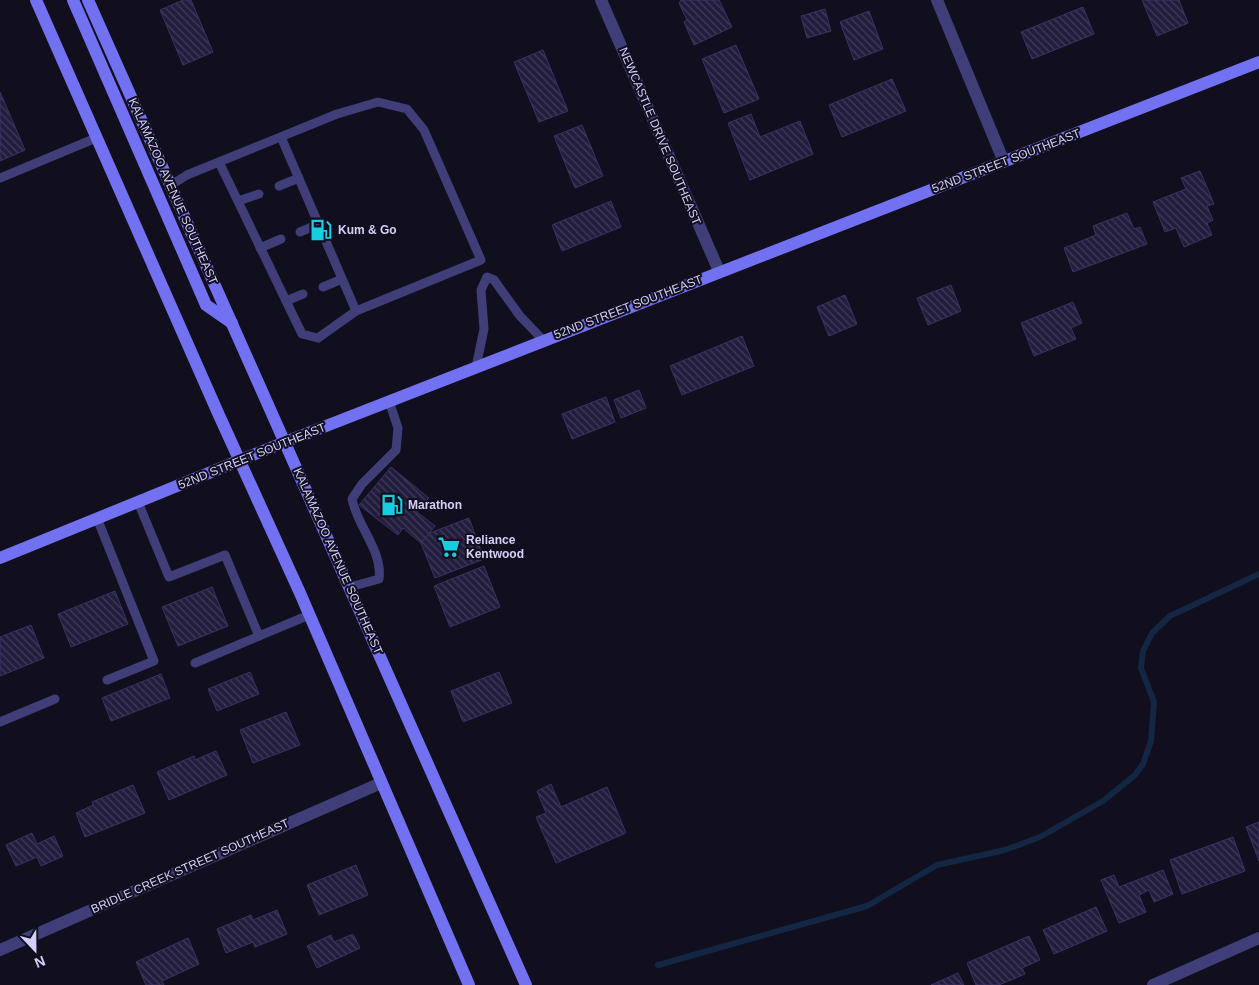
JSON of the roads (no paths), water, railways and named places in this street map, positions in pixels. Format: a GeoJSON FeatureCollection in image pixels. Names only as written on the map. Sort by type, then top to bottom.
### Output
{"type":"FeatureCollection","features":[{"type":"Feature","properties":{"kind":"main road"},"geometry":{"type":"LineString","coordinates":[[36,0],[309,615],[469,985]]}},
{"type":"Feature","properties":{"kind":"main road"},"geometry":{"type":"LineString","coordinates":[[73,0],[206,305],[232,323]]}},
{"type":"Feature","properties":{"kind":"main road","name":"KALAMAZOO AVENUE SOUTHEAST"},"geometry":{"type":"LineString","coordinates":[[88,0],[526,985]]}},
{"type":"Feature","properties":{"kind":"main road","name":"52ND STREET SOUTHEAST"},"geometry":{"type":"LineString","coordinates":[[0,558],[543,340],[1259,62]]}},
{"type":"Feature","properties":{"kind":"street","name":"NEWCASTLE DRIVE SOUTHEAST"},"geometry":{"type":"LineString","coordinates":[[601,0],[719,271]]}},
{"type":"Feature","properties":{"kind":"street"},"geometry":{"type":"LineString","coordinates":[[937,0],[1004,162]]}},
{"type":"Feature","properties":{"kind":"street","name":"BRIDLE CREEK STREET SOUTHEAST"},"geometry":{"type":"LineString","coordinates":[[0,950],[381,783]]}},
{"type":"Feature","properties":{"kind":"street"},"geometry":{"type":"LineString","coordinates":[[1153,985],[1259,938]]}},
{"type":"Feature","properties":{"kind":"lane"},"geometry":{"type":"LineString","coordinates":[[171,185],[187,175],[337,114],[378,102],[407,109],[424,130],[482,260],[487,277],[481,290],[484,329],[476,367]]}},
{"type":"Feature","properties":{"kind":"lane"},"geometry":{"type":"LineString","coordinates":[[281,137],[356,311]]}},
{"type":"Feature","properties":{"kind":"lane"},"geometry":{"type":"LineString","coordinates":[[0,178],[96,138]]}},
{"type":"Feature","properties":{"kind":"lane"},"geometry":{"type":"LineString","coordinates":[[219,162],[302,334],[318,338],[356,311],[482,260]]}},
{"type":"Feature","properties":{"kind":"lane"},"geometry":{"type":"LineString","coordinates":[[279,186],[299,178]]}},
{"type":"Feature","properties":{"kind":"lane"},"geometry":{"type":"LineString","coordinates":[[238,202],[259,194]]}},
{"type":"Feature","properties":{"kind":"lane"},"geometry":{"type":"LineString","coordinates":[[300,232],[319,224]]}},
{"type":"Feature","properties":{"kind":"lane"},"geometry":{"type":"LineString","coordinates":[[260,248],[281,239]]}},
{"type":"Feature","properties":{"kind":"lane"},"geometry":{"type":"LineString","coordinates":[[487,277],[494,280],[520,316],[543,340]]}},
{"type":"Feature","properties":{"kind":"lane"},"geometry":{"type":"LineString","coordinates":[[323,287],[342,279]]}},
{"type":"Feature","properties":{"kind":"lane"},"geometry":{"type":"LineString","coordinates":[[286,301],[303,294]]}},
{"type":"Feature","properties":{"kind":"lane"},"geometry":{"type":"LineString","coordinates":[[350,587],[379,579],[381,566],[354,511],[352,499],[362,484],[396,450],[398,428],[389,401]]}},
{"type":"Feature","properties":{"kind":"lane"},"geometry":{"type":"LineString","coordinates":[[138,502],[169,577],[225,555],[259,636]]}},
{"type":"Feature","properties":{"kind":"lane"},"geometry":{"type":"LineString","coordinates":[[97,518],[154,661],[107,680]]}},
{"type":"Feature","properties":{"kind":"lane"},"geometry":{"type":"LineString","coordinates":[[195,662],[309,615]]}},
{"type":"Feature","properties":{"kind":"lane"},"geometry":{"type":"LineString","coordinates":[[0,722],[55,698]]}},
{"type":"Feature","properties":{"kind":"waterway"},"geometry":{"type":"LineString","coordinates":[[658,965],[867,906],[937,865],[1005,850],[1040,837],[1103,801],[1135,775],[1143,764],[1151,741],[1154,702],[1141,668],[1143,651],[1152,633],[1170,616],[1259,574]]}},
{"type":"Feature","properties":{"kind":"place","name":"Kum & Go"},"geometry":{"type":"Point","coordinates":[321,230]}},
{"type":"Feature","properties":{"kind":"place","name":"Marathon"},"geometry":{"type":"Point","coordinates":[392,505]}},
{"type":"Feature","properties":{"kind":"place","name":"Reliance Kentwood"},"geometry":{"type":"Point","coordinates":[449,547]}}]}
